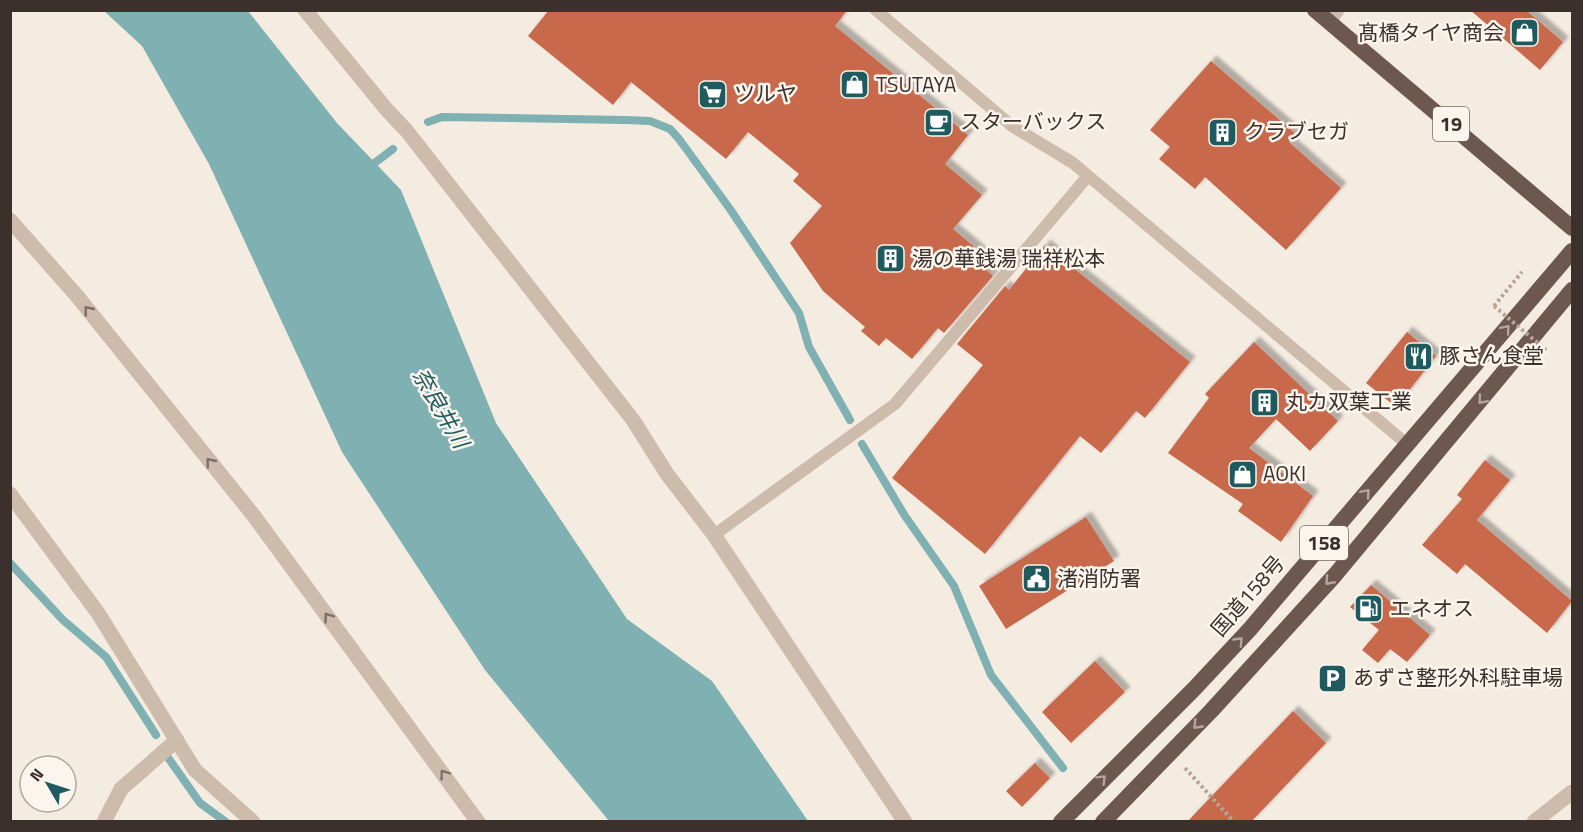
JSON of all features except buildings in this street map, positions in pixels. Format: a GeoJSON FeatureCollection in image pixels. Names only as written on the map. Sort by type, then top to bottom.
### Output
{"type":"FeatureCollection","features":[{"type":"Feature","properties":{"kind":"highway","name":"19"},"geometry":{"type":"LineString","coordinates":[[1315,10],[1333,16],[1572,228]]}},
{"type":"Feature","properties":{"kind":"highway","name":"国道158号"},"geometry":{"type":"LineString","coordinates":[[1061,822],[1194,689],[1250,629],[1572,251]]}},
{"type":"Feature","properties":{"kind":"highway","name":"158"},"geometry":{"type":"LineString","coordinates":[[1103,822],[1211,711],[1335,574],[1572,290]]}},
{"type":"Feature","properties":{"kind":"street"},"geometry":{"type":"LineString","coordinates":[[305,10],[406,130],[626,410],[667,474],[714,535],[905,822]]}},
{"type":"Feature","properties":{"kind":"street"},"geometry":{"type":"LineString","coordinates":[[10,220],[77,296],[254,516],[478,822]]}},
{"type":"Feature","properties":{"kind":"street"},"geometry":{"type":"LineString","coordinates":[[10,494],[98,613],[195,770],[253,822]]}},
{"type":"Feature","properties":{"kind":"street"},"geometry":{"type":"LineString","coordinates":[[104,822],[121,789],[177,740]]}},
{"type":"Feature","properties":{"kind":"street"},"geometry":{"type":"LineString","coordinates":[[1534,822],[1572,792]]}},
{"type":"Feature","properties":{"kind":"lane"},"geometry":{"type":"LineString","coordinates":[[876,10],[1012,126],[1073,163],[1408,445]]}},
{"type":"Feature","properties":{"kind":"lane"},"geometry":{"type":"LineString","coordinates":[[714,535],[895,404],[1088,176]]}},
{"type":"Feature","properties":{"kind":"path"},"geometry":{"type":"LineString","coordinates":[[1522,272],[1494,306],[1545,350]]}},
{"type":"Feature","properties":{"kind":"path"},"geometry":{"type":"LineString","coordinates":[[1185,768],[1234,822]]}},
{"type":"Feature","properties":{"kind":"water","name":"奈良井川"},"geometry":{"type":"Polygon","coordinates":[[[104,11],[248,11],[337,123],[401,190],[496,423],[627,619],[712,681],[808,821],[609,821],[485,670],[342,452],[209,164],[142,46],[104,11]]]}},
{"type":"Feature","properties":{"kind":"waterway"},"geometry":{"type":"LineString","coordinates":[[428,122],[442,117],[625,120],[650,121],[670,129],[730,209],[799,313],[809,347],[850,420]]}},
{"type":"Feature","properties":{"kind":"waterway"},"geometry":{"type":"LineString","coordinates":[[368,168],[393,149]]}},
{"type":"Feature","properties":{"kind":"waterway"},"geometry":{"type":"LineString","coordinates":[[862,444],[905,516],[954,586],[991,675],[1063,768]]}},
{"type":"Feature","properties":{"kind":"waterway"},"geometry":{"type":"LineString","coordinates":[[10,563],[63,620],[106,657],[156,735]]}},
{"type":"Feature","properties":{"kind":"waterway"},"geometry":{"type":"LineString","coordinates":[[169,759],[200,803],[226,822]]}},
{"type":"Feature","properties":{"kind":"place","name":"髙橋タイヤ商会"},"geometry":{"type":"Point","coordinates":[1525,33]}},
{"type":"Feature","properties":{"kind":"place","name":"TSUTAYA"},"geometry":{"type":"Point","coordinates":[855,85]}},
{"type":"Feature","properties":{"kind":"place","name":"ツルヤ"},"geometry":{"type":"Point","coordinates":[713,94]}},
{"type":"Feature","properties":{"kind":"place","name":"スターバックス"},"geometry":{"type":"Point","coordinates":[939,122]}},
{"type":"Feature","properties":{"kind":"place","name":"クラブセガ"},"geometry":{"type":"Point","coordinates":[1223,132]}},
{"type":"Feature","properties":{"kind":"place","name":"湯の華銭湯 瑞祥松本"},"geometry":{"type":"Point","coordinates":[891,259]}},
{"type":"Feature","properties":{"kind":"place","name":"豚さん食堂"},"geometry":{"type":"Point","coordinates":[1418,356]}},
{"type":"Feature","properties":{"kind":"place","name":"丸カ双葉工業"},"geometry":{"type":"Point","coordinates":[1265,402]}},
{"type":"Feature","properties":{"kind":"place","name":"AOKI"},"geometry":{"type":"Point","coordinates":[1242,474]}},
{"type":"Feature","properties":{"kind":"place","name":"渚消防署"},"geometry":{"type":"Point","coordinates":[1036,579]}},
{"type":"Feature","properties":{"kind":"place","name":"エネオス"},"geometry":{"type":"Point","coordinates":[1369,609]}},
{"type":"Feature","properties":{"kind":"place","name":"あずさ整形外科駐車場"},"geometry":{"type":"Point","coordinates":[1332,678]}}]}
